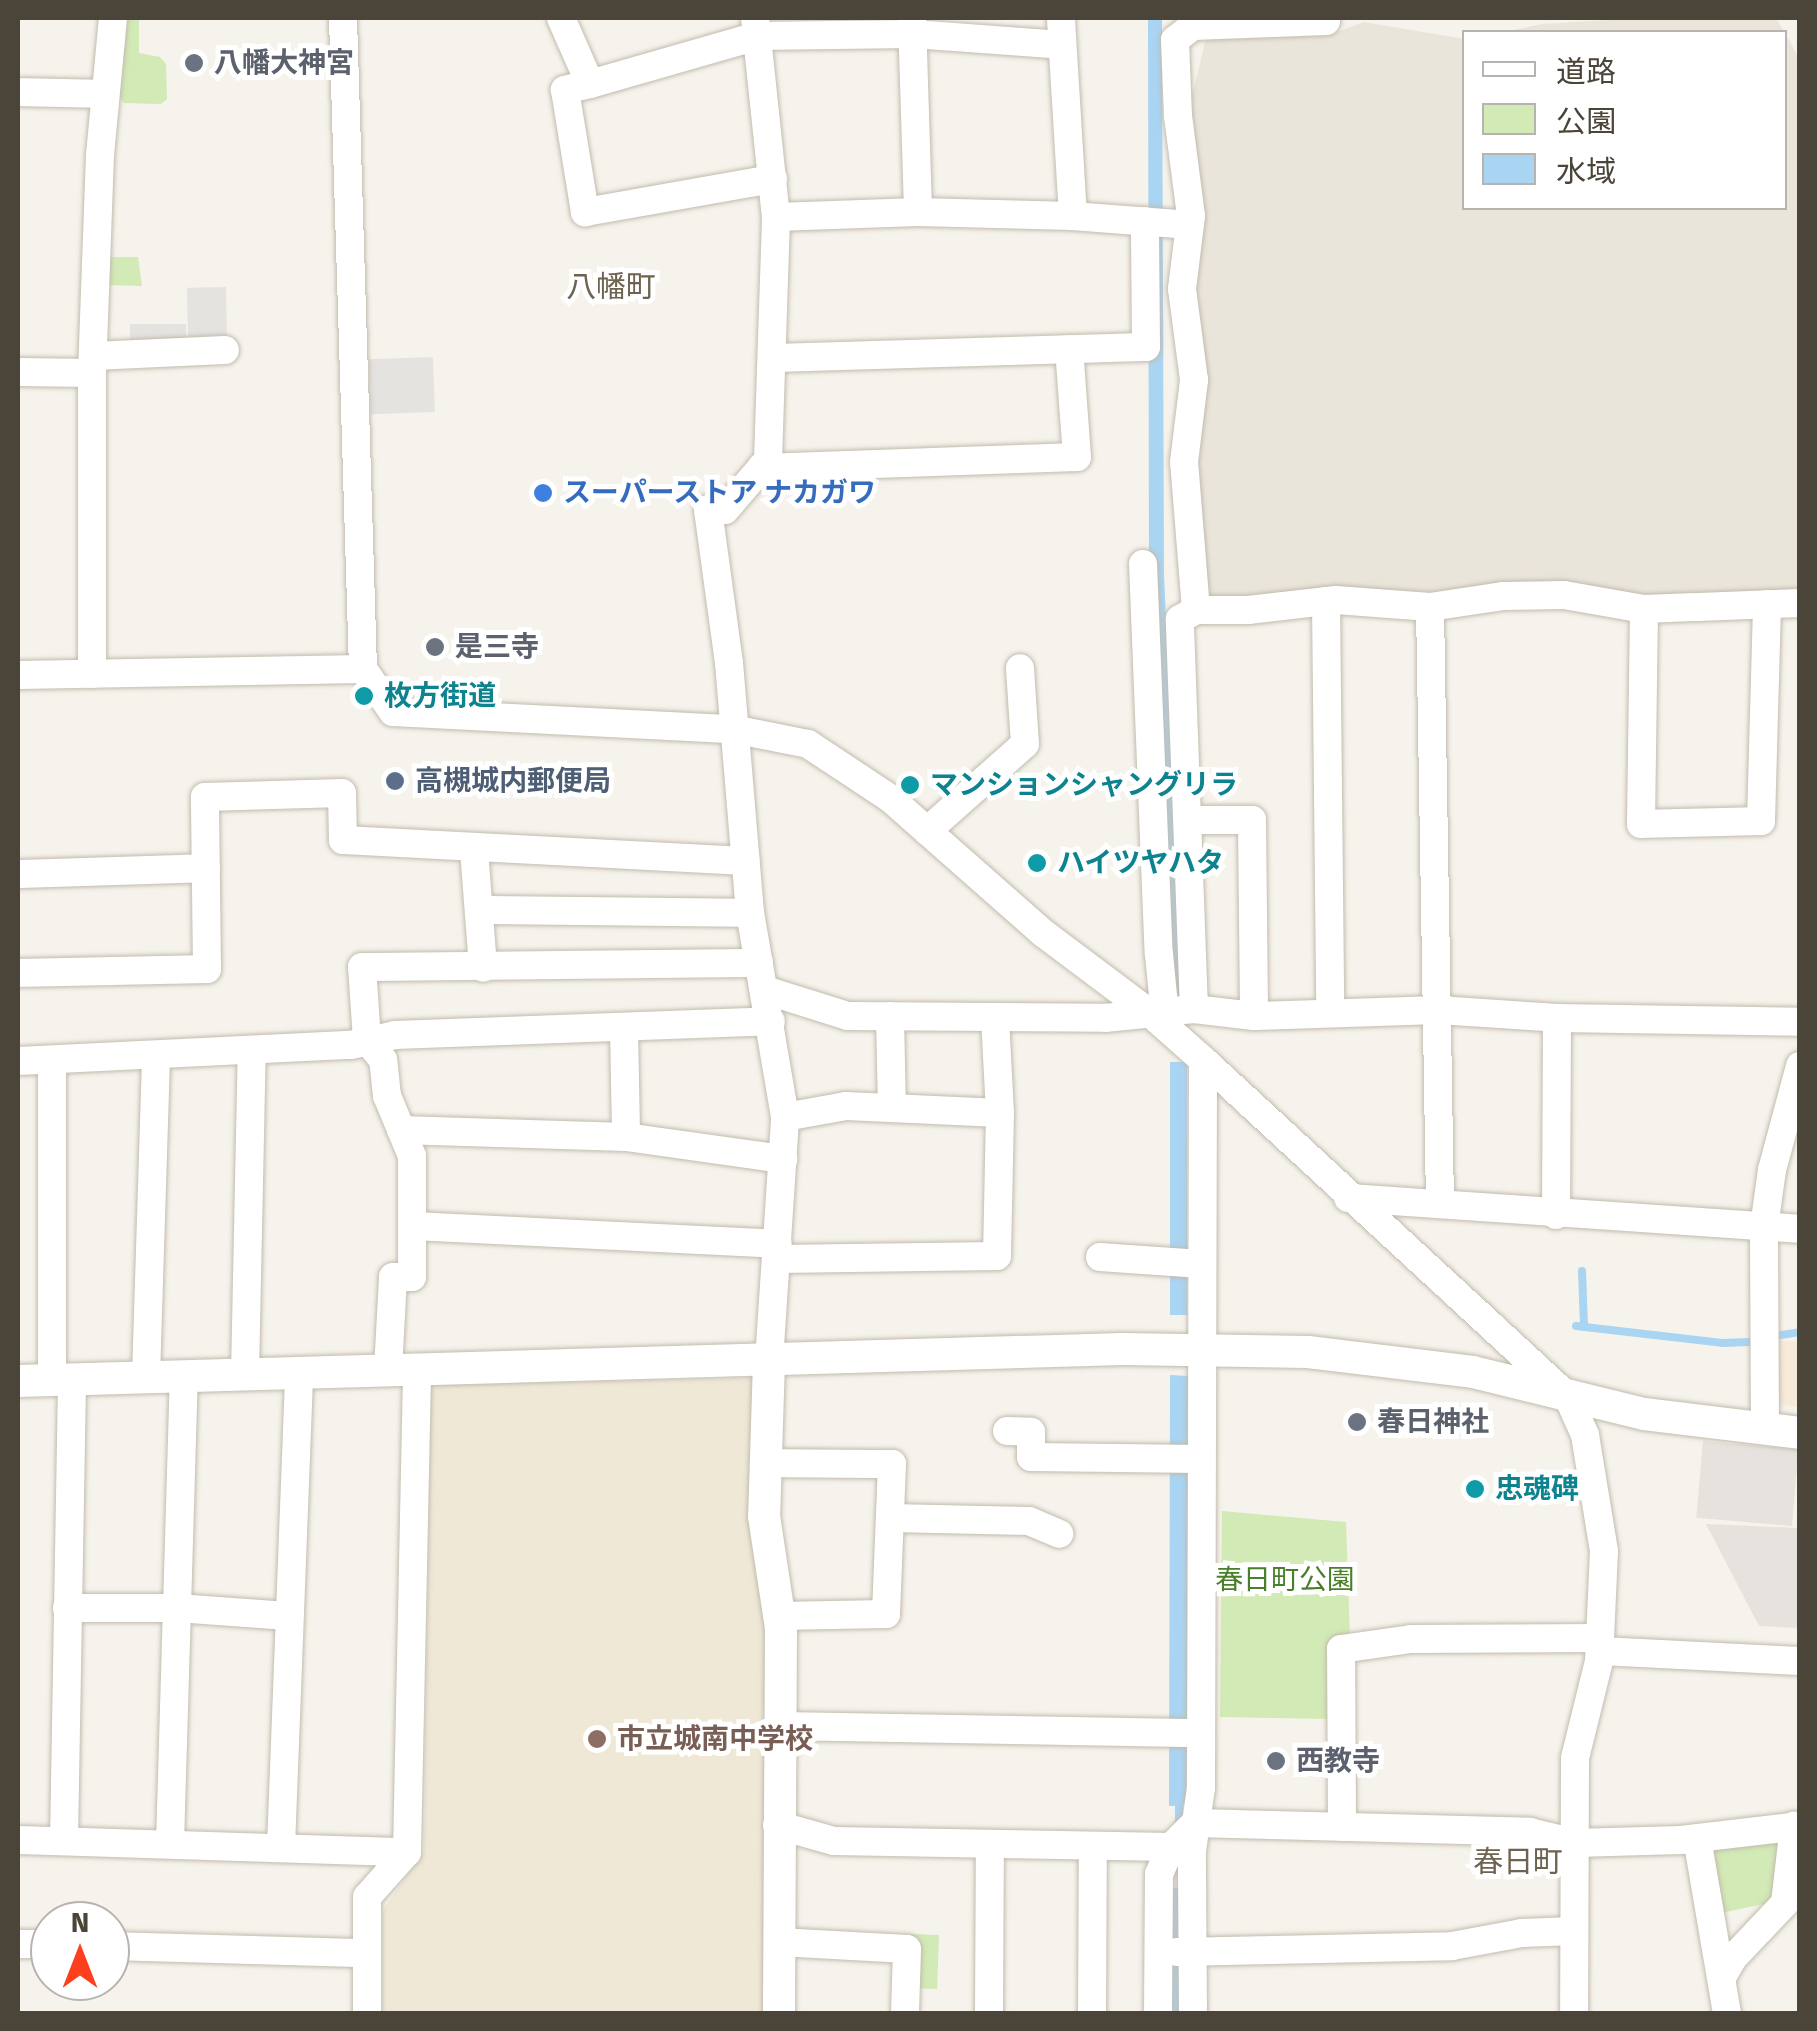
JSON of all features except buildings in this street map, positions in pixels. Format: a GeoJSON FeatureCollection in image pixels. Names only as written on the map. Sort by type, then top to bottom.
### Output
{"type":"FeatureCollection","features":[{"type":"Feature","properties":{"kind":"street"},"geometry":{"type":"LineString","coordinates":[[92,674],[92,364],[112,18]]}},
{"type":"Feature","properties":{"kind":"street"},"geometry":{"type":"LineString","coordinates":[[344,18],[363,669],[393,712],[733,729],[808,744],[891,800],[1042,934],[1160,1018],[1348,1198],[1568,1397],[1584,1435],[1604,1550],[1600,1645],[1575,1758],[1574,2014]]}},
{"type":"Feature","properties":{"kind":"street"},"geometry":{"type":"LineString","coordinates":[[562,18],[590,84]]}},
{"type":"Feature","properties":{"kind":"street"},"geometry":{"type":"LineString","coordinates":[[1196,610],[1184,462],[1194,380],[1182,289],[1190,225],[1174,29],[1326,22],[1326,18]]}},
{"type":"Feature","properties":{"kind":"street"},"geometry":{"type":"LineString","coordinates":[[774,180],[585,212],[565,90],[756,27],[912,26],[1062,31],[1073,216]]}},
{"type":"Feature","properties":{"kind":"street"},"geometry":{"type":"LineString","coordinates":[[912,26],[918,212]]}},
{"type":"Feature","properties":{"kind":"street"},"geometry":{"type":"LineString","coordinates":[[756,27],[776,217],[768,460],[724,510],[708,509],[721,593],[750,914],[785,1117],[764,1516],[779,1616],[779,2014]]}},
{"type":"Feature","properties":{"kind":"street"},"geometry":{"type":"LineString","coordinates":[[18,92],[105,94]]}},
{"type":"Feature","properties":{"kind":"street"},"geometry":{"type":"LineString","coordinates":[[776,217],[918,212],[1073,216],[1190,225]]}},
{"type":"Feature","properties":{"kind":"street"},"geometry":{"type":"LineString","coordinates":[[772,358],[1146,347],[1145,221]]}},
{"type":"Feature","properties":{"kind":"street"},"geometry":{"type":"LineString","coordinates":[[760,468],[1077,457],[1069,349]]}},
{"type":"Feature","properties":{"kind":"street"},"geometry":{"type":"LineString","coordinates":[[18,372],[225,350]]}},
{"type":"Feature","properties":{"kind":"street"},"geometry":{"type":"LineString","coordinates":[[1143,564],[1158,862],[1160,1018]]}},
{"type":"Feature","properties":{"kind":"street"},"geometry":{"type":"LineString","coordinates":[[1194,1009],[1180,620],[1196,610],[1248,610],[1326,601],[1430,608],[1504,596],[1564,595],[1644,609],[1800,603]]}},
{"type":"Feature","properties":{"kind":"street"},"geometry":{"type":"LineString","coordinates":[[1326,601],[1330,1013]]}},
{"type":"Feature","properties":{"kind":"street"},"geometry":{"type":"LineString","coordinates":[[1644,609],[1641,824],[1761,821],[1767,604]]}},
{"type":"Feature","properties":{"kind":"street"},"geometry":{"type":"LineString","coordinates":[[1430,608],[1440,1202]]}},
{"type":"Feature","properties":{"kind":"street"},"geometry":{"type":"LineString","coordinates":[[1148,636],[1181,638]]}},
{"type":"Feature","properties":{"kind":"street"},"geometry":{"type":"LineString","coordinates":[[927,832],[1025,744],[1020,668]]}},
{"type":"Feature","properties":{"kind":"street"},"geometry":{"type":"LineString","coordinates":[[18,675],[363,669]]}},
{"type":"Feature","properties":{"kind":"street"},"geometry":{"type":"LineString","coordinates":[[1149,709],[1182,708]]}},
{"type":"Feature","properties":{"kind":"street"},"geometry":{"type":"LineString","coordinates":[[18,973],[207,970],[205,797],[342,793],[343,840],[474,850],[745,861]]}},
{"type":"Feature","properties":{"kind":"street"},"geometry":{"type":"LineString","coordinates":[[1154,812],[1252,820],[1254,1016]]}},
{"type":"Feature","properties":{"kind":"street"},"geometry":{"type":"LineString","coordinates":[[474,850],[483,968]]}},
{"type":"Feature","properties":{"kind":"street"},"geometry":{"type":"LineString","coordinates":[[1158,862],[1189,860]]}},
{"type":"Feature","properties":{"kind":"street"},"geometry":{"type":"LineString","coordinates":[[18,874],[206,868]]}},
{"type":"Feature","properties":{"kind":"street"},"geometry":{"type":"LineString","coordinates":[[1157,903],[1190,902]]}},
{"type":"Feature","properties":{"kind":"street"},"geometry":{"type":"LineString","coordinates":[[479,910],[750,914]]}},
{"type":"Feature","properties":{"kind":"street"},"geometry":{"type":"LineString","coordinates":[[368,2014],[367,1897],[407,1852],[402,1370],[392,1277],[412,1277],[412,1156],[387,1096],[383,1060],[366,1040],[362,968],[762,976],[848,1016],[1160,1018],[1194,1009],[1254,1016],[1438,1010],[1557,1018],[1800,1022]]}},
{"type":"Feature","properties":{"kind":"street"},"geometry":{"type":"LineString","coordinates":[[890,1016],[892,1108]]}},
{"type":"Feature","properties":{"kind":"street"},"geometry":{"type":"LineString","coordinates":[[412,1226],[778,1252],[997,1256],[1000,1112],[996,1017]]}},
{"type":"Feature","properties":{"kind":"street"},"geometry":{"type":"LineString","coordinates":[[1556,1214],[1557,1018]]}},
{"type":"Feature","properties":{"kind":"street"},"geometry":{"type":"LineString","coordinates":[[18,1061],[156,1057],[351,1046],[366,1040],[771,1021]]}},
{"type":"Feature","properties":{"kind":"street"},"geometry":{"type":"LineString","coordinates":[[624,1028],[626,1136]]}},
{"type":"Feature","properties":{"kind":"street"},"geometry":{"type":"LineString","coordinates":[[245,1374],[252,1051]]}},
{"type":"Feature","properties":{"kind":"street"},"geometry":{"type":"LineString","coordinates":[[146,1377],[156,1057]]}},
{"type":"Feature","properties":{"kind":"street"},"geometry":{"type":"LineString","coordinates":[[52,1060],[67,1608],[64,1841]]}},
{"type":"Feature","properties":{"kind":"street"},"geometry":{"type":"LineString","coordinates":[[1158,2014],[1177,1952],[1201,1788],[1186,1733],[1187,1459],[1201,1350],[1187,1263],[1203,1060]]}},
{"type":"Feature","properties":{"kind":"street"},"geometry":{"type":"LineString","coordinates":[[1765,1430],[1764,1226],[1772,1170],[1800,1066]]}},
{"type":"Feature","properties":{"kind":"street"},"geometry":{"type":"LineString","coordinates":[[785,1117],[846,1106],[1000,1112]]}},
{"type":"Feature","properties":{"kind":"street"},"geometry":{"type":"LineString","coordinates":[[402,1130],[626,1136],[783,1158]]}},
{"type":"Feature","properties":{"kind":"street"},"geometry":{"type":"LineString","coordinates":[[1348,1198],[1800,1229]]}},
{"type":"Feature","properties":{"kind":"street"},"geometry":{"type":"LineString","coordinates":[[1100,1257],[1187,1263]]}},
{"type":"Feature","properties":{"kind":"street"},"geometry":{"type":"LineString","coordinates":[[18,1381],[1201,1350],[1372,1358],[1473,1372],[1644,1414],[1800,1433]]}},
{"type":"Feature","properties":{"kind":"street"},"geometry":{"type":"LineString","coordinates":[[282,1847],[299,1372]]}},
{"type":"Feature","properties":{"kind":"street"},"geometry":{"type":"LineString","coordinates":[[170,1843],[184,1376]]}},
{"type":"Feature","properties":{"kind":"street"},"geometry":{"type":"LineString","coordinates":[[1007,1431],[1031,1432],[1031,1457],[1187,1459]]}},
{"type":"Feature","properties":{"kind":"street"},"geometry":{"type":"LineString","coordinates":[[766,1464],[892,1464],[886,1614],[779,1616]]}},
{"type":"Feature","properties":{"kind":"street"},"geometry":{"type":"LineString","coordinates":[[890,1518],[1029,1521],[1059,1534]]}},
{"type":"Feature","properties":{"kind":"street"},"geometry":{"type":"LineString","coordinates":[[67,1608],[177,1608],[288,1616]]}},
{"type":"Feature","properties":{"kind":"street"},"geometry":{"type":"LineString","coordinates":[[1342,1827],[1342,1649],[1411,1639],[1600,1645],[1800,1661]]}},
{"type":"Feature","properties":{"kind":"street"},"geometry":{"type":"LineString","coordinates":[[780,1726],[1186,1733]]}},
{"type":"Feature","properties":{"kind":"street"},"geometry":{"type":"LineString","coordinates":[[1194,2014],[1158,1883],[1172,1847],[1196,1822],[1530,1832],[1575,1843],[1698,1838],[1797,1826],[1793,1885],[1785,1903],[1733,1958],[1722,1977]]}},
{"type":"Feature","properties":{"kind":"street"},"geometry":{"type":"LineString","coordinates":[[777,1826],[834,1841],[1172,1847]]}},
{"type":"Feature","properties":{"kind":"street"},"geometry":{"type":"LineString","coordinates":[[1698,1838],[1727,2014]]}},
{"type":"Feature","properties":{"kind":"street"},"geometry":{"type":"LineString","coordinates":[[18,1840],[407,1852]]}},
{"type":"Feature","properties":{"kind":"street"},"geometry":{"type":"LineString","coordinates":[[989,2014],[990,1844]]}},
{"type":"Feature","properties":{"kind":"street"},"geometry":{"type":"LineString","coordinates":[[1092,1847],[1092,2014]]}},
{"type":"Feature","properties":{"kind":"street"},"geometry":{"type":"LineString","coordinates":[[1177,1952],[1452,1946],[1522,1933],[1574,1931]]}},
{"type":"Feature","properties":{"kind":"street"},"geometry":{"type":"LineString","coordinates":[[778,1942],[906,1949],[905,2014]]}},
{"type":"Feature","properties":{"kind":"street"},"geometry":{"type":"LineString","coordinates":[[130,1947],[367,1953]]}},
{"type":"Feature","properties":{"kind":"shaded area"},"geometry":{"type":"Polygon","coordinates":[[[1641,18],[1776,18],[1783,30],[1514,30],[1542,24],[1641,18]]]}},
{"type":"Feature","properties":{"kind":"shaded area"},"geometry":{"type":"Polygon","coordinates":[[[1364,22],[1462,39],[1462,210],[1787,210],[1787,37],[1800,60],[1799,589],[1646,597],[1336,589],[1206,599],[1193,464],[1193,296],[1186,119],[1206,39],[1325,36],[1364,22]]]}},
{"type":"Feature","properties":{"kind":"shaded area"},"geometry":{"type":"Polygon","coordinates":[[[226,287],[227,341],[188,342],[187,288],[226,287]]]}},
{"type":"Feature","properties":{"kind":"shaded area"},"geometry":{"type":"Polygon","coordinates":[[[130,324],[186,324],[186,343],[130,343],[130,324]]]}},
{"type":"Feature","properties":{"kind":"shaded area"},"geometry":{"type":"Polygon","coordinates":[[[433,357],[435,412],[371,414],[369,359],[433,357]]]}},
{"type":"Feature","properties":{"kind":"shaded area"},"geometry":{"type":"Polygon","coordinates":[[[1770,1341],[1799,1341],[1799,1407],[1773,1404],[1770,1341]]]}},
{"type":"Feature","properties":{"kind":"shaded area","name":"市立城南中学校"},"geometry":{"type":"Polygon","coordinates":[[[755,1378],[769,1626],[768,2013],[383,2014],[383,1910],[424,1852],[431,1385],[755,1378]]]}},
{"type":"Feature","properties":{"kind":"shaded area"},"geometry":{"type":"Polygon","coordinates":[[[1703,1441],[1799,1449],[1792,1526],[1696,1518],[1703,1441]]]}},
{"type":"Feature","properties":{"kind":"shaded area"},"geometry":{"type":"Polygon","coordinates":[[[1706,1524],[1799,1528],[1799,1628],[1759,1626],[1706,1524]]]}},
{"type":"Feature","properties":{"kind":"green space"},"geometry":{"type":"Polygon","coordinates":[[[128,18],[139,18],[139,53],[160,57],[166,64],[167,99],[161,104],[124,103],[119,97],[128,18]]]}},
{"type":"Feature","properties":{"kind":"green space"},"geometry":{"type":"Polygon","coordinates":[[[107,257],[138,257],[142,286],[107,285],[107,257]]]}},
{"type":"Feature","properties":{"kind":"green space","name":"春日町公園"},"geometry":{"type":"Polygon","coordinates":[[[1222,1511],[1346,1522],[1350,1638],[1334,1719],[1220,1717],[1222,1511]]]}},
{"type":"Feature","properties":{"kind":"green space"},"geometry":{"type":"Polygon","coordinates":[[[1788,1832],[1778,1901],[1716,1914],[1705,1845],[1788,1832]]]}},
{"type":"Feature","properties":{"kind":"green space"},"geometry":{"type":"Polygon","coordinates":[[[911,1934],[939,1935],[937,1989],[909,1988],[911,1934]]]}},
{"type":"Feature","properties":{"kind":"water"},"geometry":{"type":"Polygon","coordinates":[[[1148,18],[1162,18],[1164,575],[1184,1001],[1166,1002],[1149,589],[1148,18]]]}},
{"type":"Feature","properties":{"kind":"water"},"geometry":{"type":"Polygon","coordinates":[[[1170,1062],[1187,1062],[1187,1315],[1170,1315],[1170,1062]]]}},
{"type":"Feature","properties":{"kind":"water"},"geometry":{"type":"Polygon","coordinates":[[[1170,1375],[1188,1376],[1189,1616],[1186,1805],[1169,1806],[1170,1375]]]}},
{"type":"Feature","properties":{"kind":"water"},"geometry":{"type":"Polygon","coordinates":[[[1171,1888],[1186,1888],[1186,2013],[1171,2013],[1171,1888]]]}},
{"type":"Feature","properties":{"kind":"waterway"},"geometry":{"type":"LineString","coordinates":[[1582,1271],[1584,1326]]}},
{"type":"Feature","properties":{"kind":"waterway"},"geometry":{"type":"LineString","coordinates":[[1576,1326],[1722,1343],[1757,1342]]}},
{"type":"Feature","properties":{"kind":"waterway"},"geometry":{"type":"LineString","coordinates":[[1769,1337],[1800,1332]]}},
{"type":"Feature","properties":{"kind":"waterway"},"geometry":{"type":"LineString","coordinates":[[1179,1799],[1179,1822]]}},
{"type":"Feature","properties":{"kind":"place","name":"八幡大神宮"},"geometry":{"type":"Point","coordinates":[194,63]}},
{"type":"Feature","properties":{"kind":"place","name":"スーパーストア ナカガワ"},"geometry":{"type":"Point","coordinates":[543,493]}},
{"type":"Feature","properties":{"kind":"place","name":"是三寺"},"geometry":{"type":"Point","coordinates":[435,647]}},
{"type":"Feature","properties":{"kind":"place","name":"枚方街道"},"geometry":{"type":"Point","coordinates":[364,696]}},
{"type":"Feature","properties":{"kind":"place","name":"高槻城内郵便局"},"geometry":{"type":"Point","coordinates":[395,781]}},
{"type":"Feature","properties":{"kind":"place","name":"マンションシャングリラ"},"geometry":{"type":"Point","coordinates":[910,785]}},
{"type":"Feature","properties":{"kind":"place","name":"ハイツヤハタ"},"geometry":{"type":"Point","coordinates":[1037,863]}},
{"type":"Feature","properties":{"kind":"place","name":"春日神社"},"geometry":{"type":"Point","coordinates":[1357,1422]}},
{"type":"Feature","properties":{"kind":"place","name":"忠魂碑"},"geometry":{"type":"Point","coordinates":[1475,1489]}},
{"type":"Feature","properties":{"kind":"place","name":"市立城南中学校"},"geometry":{"type":"Point","coordinates":[597,1739]}},
{"type":"Feature","properties":{"kind":"place","name":"西教寺"},"geometry":{"type":"Point","coordinates":[1276,1761]}},
{"type":"Feature","properties":{"kind":"district","name":"八幡町"},"geometry":{"type":"Point","coordinates":[611,287]}},
{"type":"Feature","properties":{"kind":"district","name":"春日町"},"geometry":{"type":"Point","coordinates":[1518,1862]}}]}
